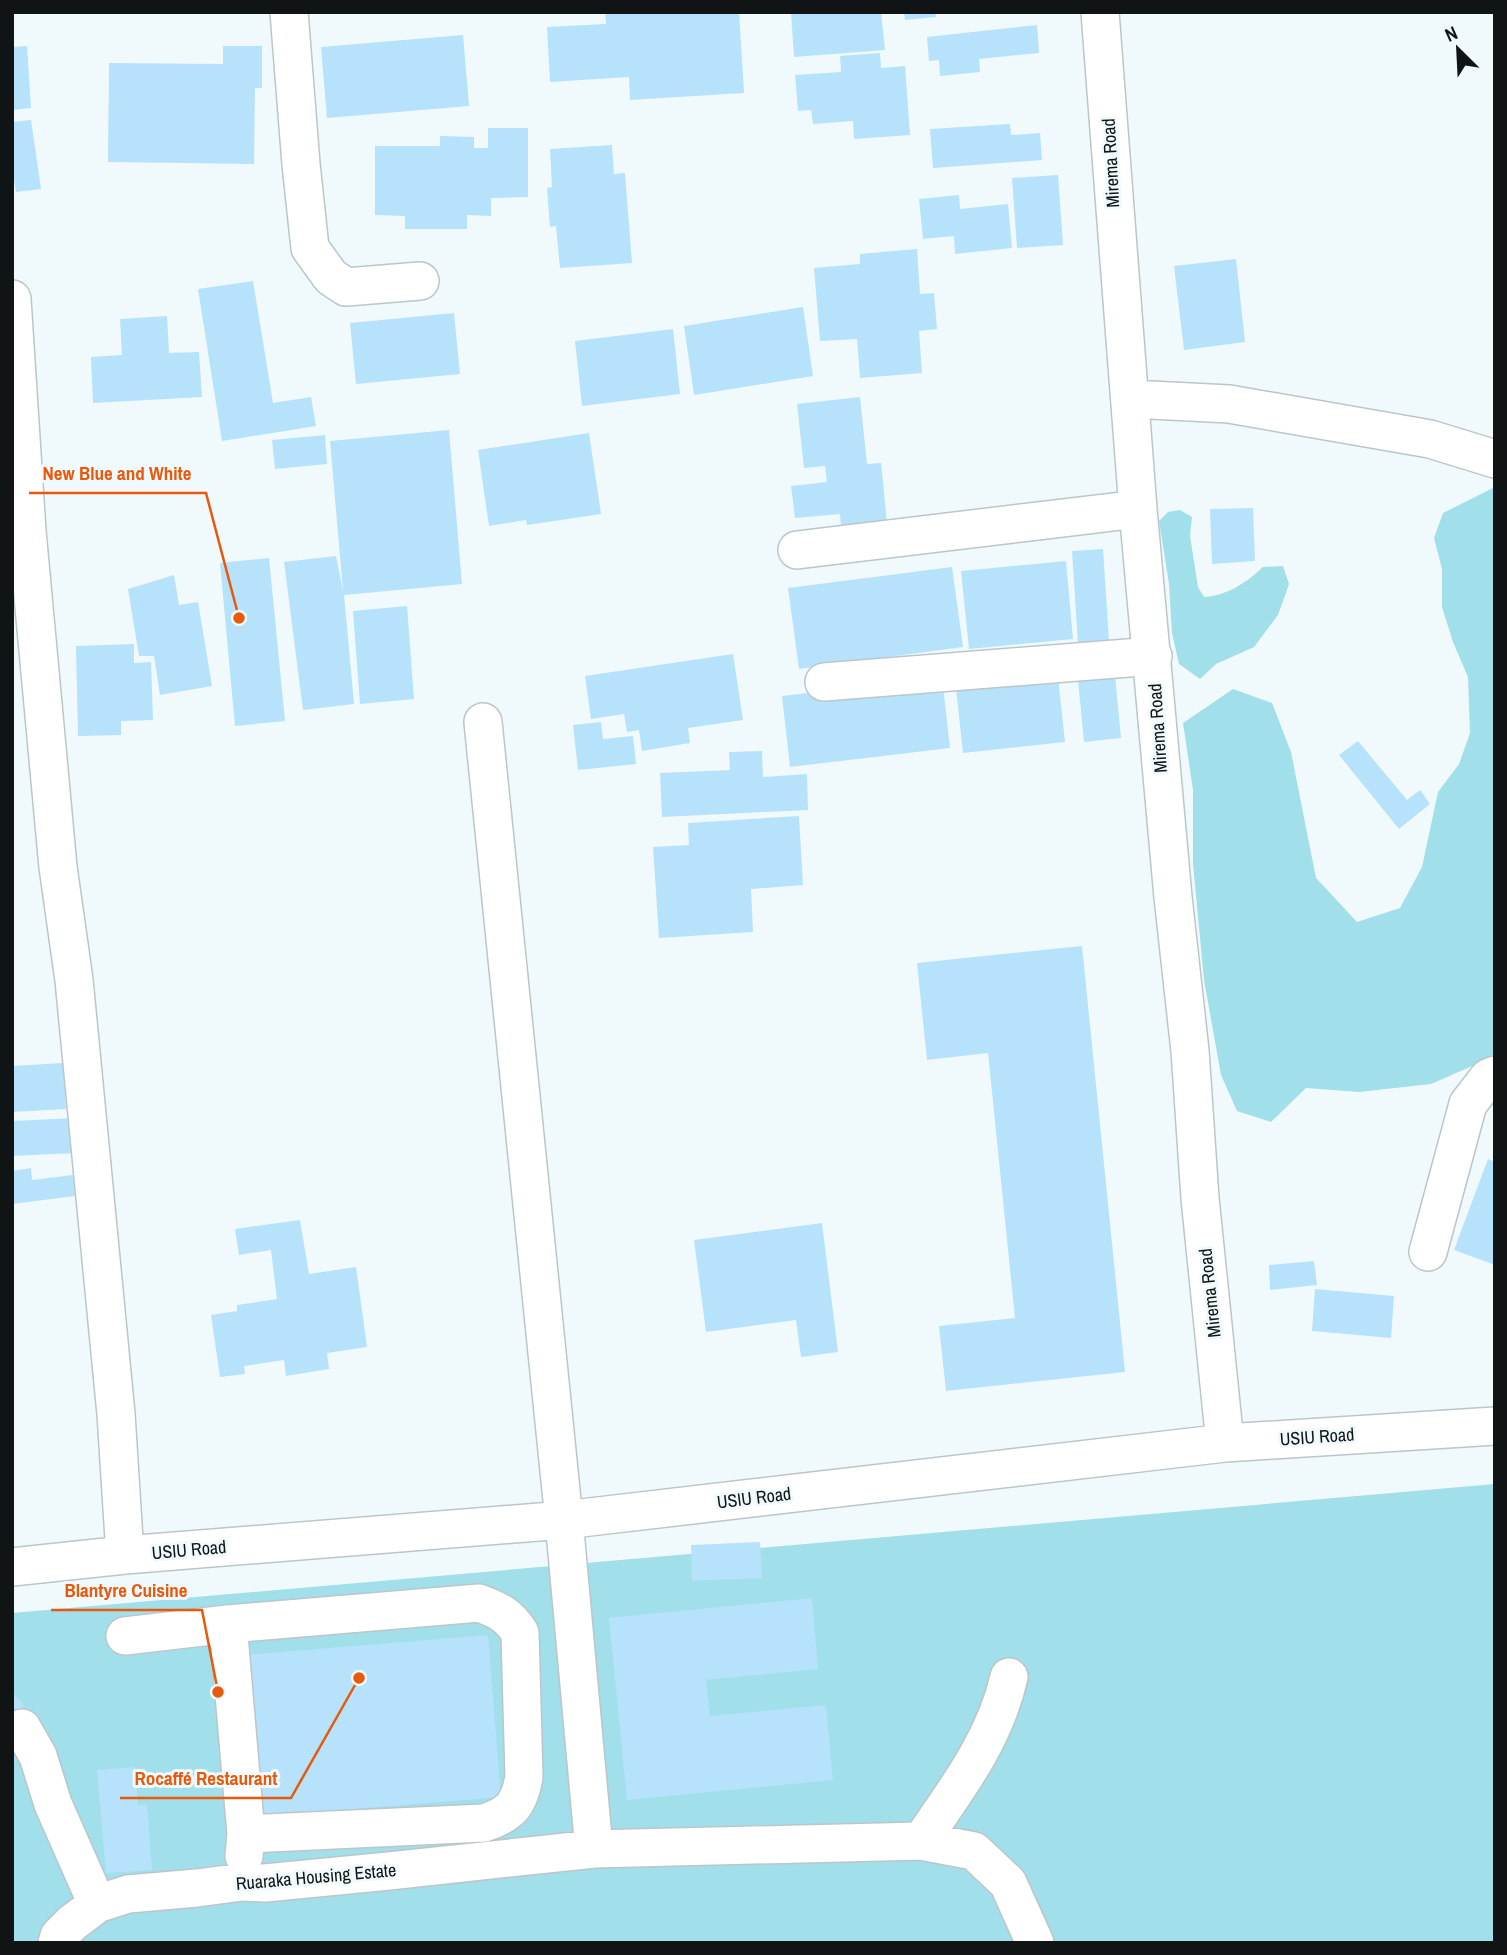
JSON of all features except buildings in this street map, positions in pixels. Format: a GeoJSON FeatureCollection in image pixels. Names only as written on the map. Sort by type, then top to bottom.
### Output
{"type":"FeatureCollection","features":[{"type":"Feature","properties":{"kind":"street"},"geometry":{"type":"LineString","coordinates":[[289,12],[300,163],[310,248],[331,277],[346,287],[420,281]]}},
{"type":"Feature","properties":{"kind":"street","name":"Mirema Road"},"geometry":{"type":"LineString","coordinates":[[1100,12],[1138,509],[1163,791],[1191,1051],[1200,1198],[1225,1443]]}},
{"type":"Feature","properties":{"kind":"street"},"geometry":{"type":"LineString","coordinates":[[12,299],[32,581],[58,867],[74,980],[116,1414],[125,1555]]}},
{"type":"Feature","properties":{"kind":"street"},"geometry":{"type":"LineString","coordinates":[[1131,398],[1229,404],[1430,439],[1495,459]]}},
{"type":"Feature","properties":{"kind":"street"},"geometry":{"type":"LineString","coordinates":[[797,550],[1138,509]]}},
{"type":"Feature","properties":{"kind":"street"},"geometry":{"type":"LineString","coordinates":[[824,682],[1153,656]]}},
{"type":"Feature","properties":{"kind":"street"},"geometry":{"type":"LineString","coordinates":[[483,722],[564,1520],[594,1849]]}},
{"type":"Feature","properties":{"kind":"street"},"geometry":{"type":"LineString","coordinates":[[1428,1252],[1468,1104],[1488,1078],[1495,1075]]}},
{"type":"Feature","properties":{"kind":"street","name":"USIU Road"},"geometry":{"type":"LineString","coordinates":[[12,1567],[125,1555],[564,1520],[1225,1443],[1495,1426]]}},
{"type":"Feature","properties":{"kind":"street"},"geometry":{"type":"LineString","coordinates":[[125,1636],[228,1624],[479,1603],[498,1609],[511,1619],[520,1633],[524,1777],[521,1797],[512,1809],[500,1818],[484,1823],[246,1834]]}},
{"type":"Feature","properties":{"kind":"street"},"geometry":{"type":"LineString","coordinates":[[228,1624],[246,1834],[242,1882]]}},
{"type":"Feature","properties":{"kind":"street"},"geometry":{"type":"LineString","coordinates":[[921,1840],[966,1776],[993,1728],[1004,1702],[1009,1677]]}},
{"type":"Feature","properties":{"kind":"street"},"geometry":{"type":"LineString","coordinates":[[22,1728],[38,1756],[54,1804],[97,1904]]}},
{"type":"Feature","properties":{"kind":"street","name":"Ruaraka Housing Estate"},"geometry":{"type":"LineString","coordinates":[[57,1943],[72,1923],[97,1904],[128,1894],[242,1882],[265,1883],[594,1849],[921,1840],[974,1850],[1008,1883],[1035,1943]]}},
{"type":"Feature","properties":{"kind":"shaded area"},"geometry":{"type":"Polygon","coordinates":[[[1495,487],[1495,1056],[1431,1084],[1359,1092],[1306,1088],[1271,1122],[1237,1111],[1221,1075],[1204,980],[1193,864],[1193,790],[1183,723],[1233,689],[1272,703],[1291,752],[1316,878],[1357,922],[1400,908],[1422,867],[1438,792],[1459,764],[1470,733],[1468,677],[1442,607],[1442,569],[1434,538],[1443,513],[1495,487]]]}},
{"type":"Feature","properties":{"kind":"shaded area"},"geometry":{"type":"Polygon","coordinates":[[[1180,510],[1192,517],[1190,536],[1198,587],[1204,597],[1221,594],[1236,587],[1263,567],[1283,566],[1289,584],[1278,615],[1254,647],[1216,664],[1200,679],[1179,664],[1172,633],[1169,584],[1159,521],[1168,512],[1180,510]]]}},
{"type":"Feature","properties":{"kind":"shaded area"},"geometry":{"type":"Polygon","coordinates":[[[1495,1484],[1495,1943],[12,1943],[12,1613],[1495,1484]]]}},
{"type":"Feature","properties":{"kind":"place","name":"New Blue and White"},"geometry":{"type":"Point","coordinates":[239,618]}},
{"type":"Feature","properties":{"kind":"place","name":"Rocaffé Restaurant"},"geometry":{"type":"Point","coordinates":[359,1678]}},
{"type":"Feature","properties":{"kind":"place","name":"Blantyre Cuisine"},"geometry":{"type":"Point","coordinates":[218,1692]}}]}
